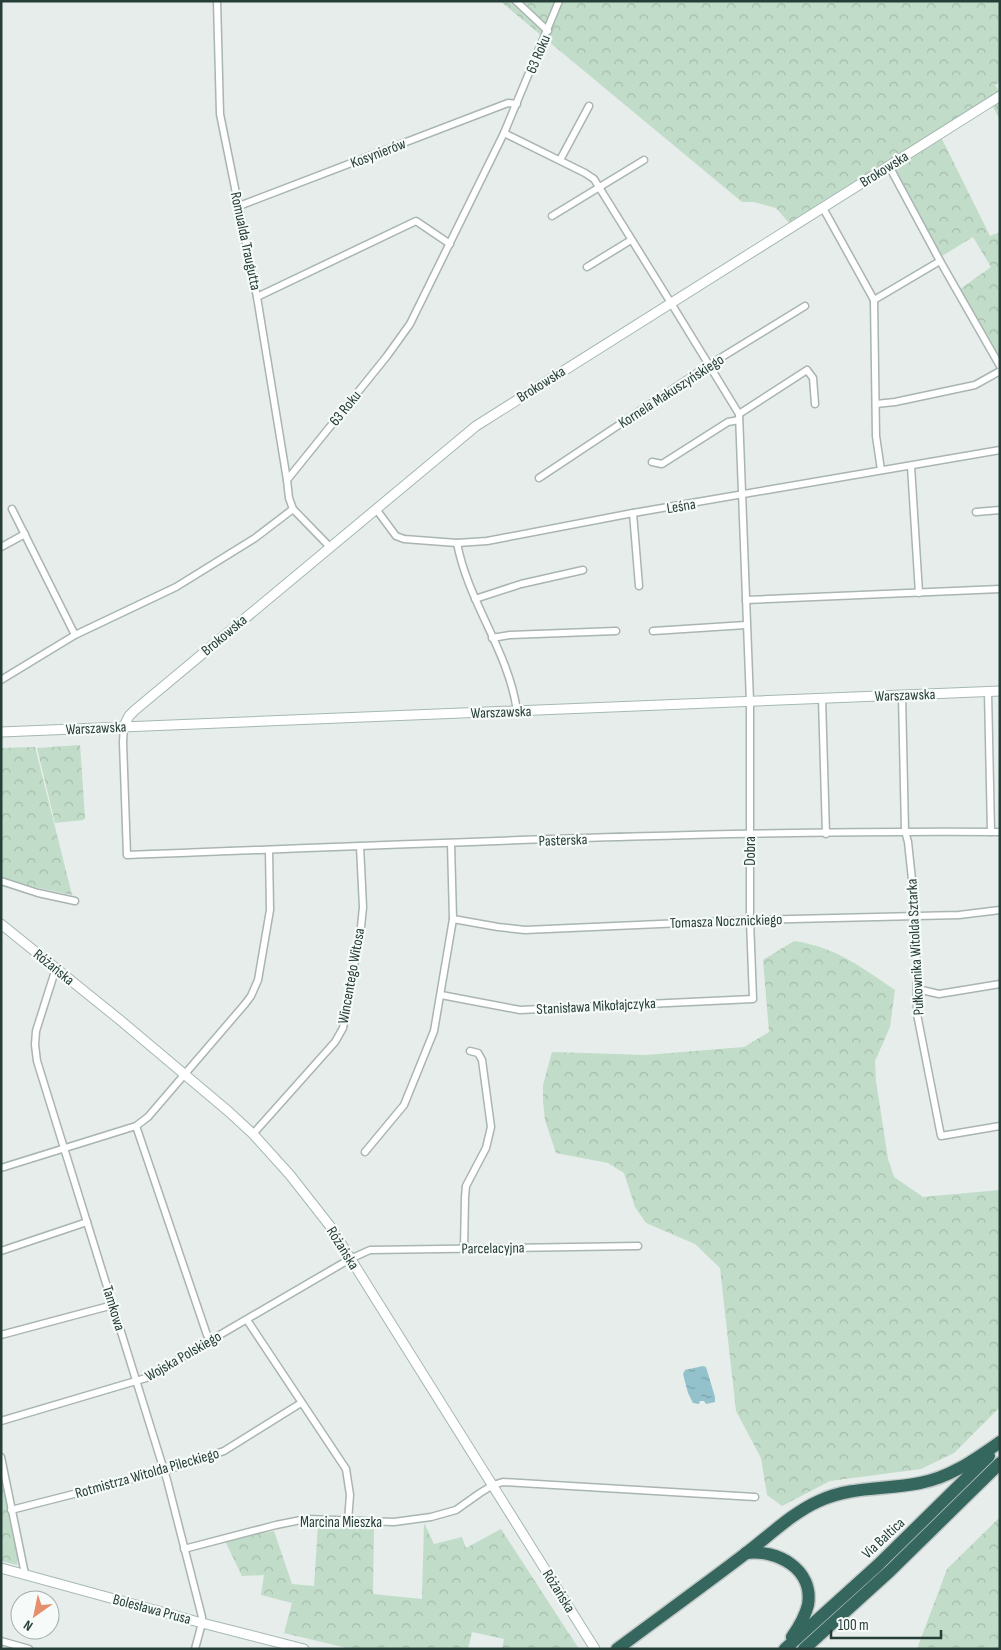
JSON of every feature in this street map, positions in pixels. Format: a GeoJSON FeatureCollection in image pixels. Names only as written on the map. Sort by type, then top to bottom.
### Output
{"type":"FeatureCollection","features":[{"type":"Feature","properties":{"kind":"highway"},"geometry":{"type":"LineString","coordinates":[[617,1649],[793,1517],[820,1500],[860,1489],[908,1485],[935,1479],[962,1468],[1000,1443]]}},
{"type":"Feature","properties":{"kind":"highway","name":"Via Baltica"},"geometry":{"type":"LineString","coordinates":[[784,1649],[878,1566],[1000,1443]]}},
{"type":"Feature","properties":{"kind":"highway","name":"Via Baltica"},"geometry":{"type":"LineString","coordinates":[[804,1649],[890,1571],[1000,1463]]}},
{"type":"Feature","properties":{"kind":"highway"},"geometry":{"type":"LineString","coordinates":[[746,1553],[772,1554],[784,1560],[799,1571],[806,1585],[808,1597],[806,1612],[800,1626],[784,1649]]}},
{"type":"Feature","properties":{"kind":"street","name":"Romualda Traugutta"},"geometry":{"type":"LineString","coordinates":[[217,1],[220,114],[257,298],[287,480]]}},
{"type":"Feature","properties":{"kind":"street"},"geometry":{"type":"LineString","coordinates":[[516,1],[548,31]]}},
{"type":"Feature","properties":{"kind":"street","name":"63 Roku"},"geometry":{"type":"LineString","coordinates":[[287,480],[387,356],[410,324],[504,133],[559,1]]}},
{"type":"Feature","properties":{"kind":"street","name":"Brokowska"},"geometry":{"type":"LineString","coordinates":[[124,726],[129,716],[135,710],[329,546],[476,426],[1000,96]]}},
{"type":"Feature","properties":{"kind":"street","name":"Kosynierów"},"geometry":{"type":"LineString","coordinates":[[239,206],[508,103],[517,104]]}},
{"type":"Feature","properties":{"kind":"street"},"geometry":{"type":"LineString","coordinates":[[560,160],[589,106]]}},
{"type":"Feature","properties":{"kind":"street"},"geometry":{"type":"LineString","coordinates":[[504,133],[585,173],[594,180],[710,365],[739,417]]}},
{"type":"Feature","properties":{"kind":"street"},"geometry":{"type":"LineString","coordinates":[[552,216],[644,160]]}},
{"type":"Feature","properties":{"kind":"street"},"geometry":{"type":"LineString","coordinates":[[889,166],[940,262],[1000,366]]}},
{"type":"Feature","properties":{"kind":"street"},"geometry":{"type":"LineString","coordinates":[[823,208],[874,300],[876,436],[881,470]]}},
{"type":"Feature","properties":{"kind":"street"},"geometry":{"type":"LineString","coordinates":[[257,298],[416,222],[450,244]]}},
{"type":"Feature","properties":{"kind":"street"},"geometry":{"type":"LineString","coordinates":[[587,268],[632,240]]}},
{"type":"Feature","properties":{"kind":"street"},"geometry":{"type":"LineString","coordinates":[[874,300],[940,262]]}},
{"type":"Feature","properties":{"kind":"street","name":"Kornela Makuszyńskiego"},"geometry":{"type":"LineString","coordinates":[[539,478],[710,365],[805,306]]}},
{"type":"Feature","properties":{"kind":"street"},"geometry":{"type":"LineString","coordinates":[[652,462],[662,464],[739,417],[807,370],[813,378],[815,404]]}},
{"type":"Feature","properties":{"kind":"street"},"geometry":{"type":"LineString","coordinates":[[876,404],[895,402],[975,385],[1000,371]]}},
{"type":"Feature","properties":{"kind":"street","name":"Dobra"},"geometry":{"type":"LineString","coordinates":[[739,417],[740,496],[750,702],[750,920],[753,999]]}},
{"type":"Feature","properties":{"kind":"street","name":"Leśna"},"geometry":{"type":"LineString","coordinates":[[376,508],[396,536],[404,539],[457,542],[487,541],[1000,450]]}},
{"type":"Feature","properties":{"kind":"street"},"geometry":{"type":"LineString","coordinates":[[911,466],[919,593]]}},
{"type":"Feature","properties":{"kind":"street"},"geometry":{"type":"LineString","coordinates":[[287,480],[289,498],[293,509],[329,546]]}},
{"type":"Feature","properties":{"kind":"street"},"geometry":{"type":"LineString","coordinates":[[12,509],[75,635]]}},
{"type":"Feature","properties":{"kind":"street"},"geometry":{"type":"LineString","coordinates":[[1,680],[75,635],[176,588],[255,538],[293,509]]}},
{"type":"Feature","properties":{"kind":"street"},"geometry":{"type":"LineString","coordinates":[[976,512],[1000,510]]}},
{"type":"Feature","properties":{"kind":"street"},"geometry":{"type":"LineString","coordinates":[[633,514],[639,586]]}},
{"type":"Feature","properties":{"kind":"street"},"geometry":{"type":"LineString","coordinates":[[1,547],[25,534]]}},
{"type":"Feature","properties":{"kind":"street"},"geometry":{"type":"LineString","coordinates":[[457,542],[460,558],[514,690],[517,711]]}},
{"type":"Feature","properties":{"kind":"street"},"geometry":{"type":"LineString","coordinates":[[476,599],[521,584],[583,570]]}},
{"type":"Feature","properties":{"kind":"street"},"geometry":{"type":"LineString","coordinates":[[746,600],[1000,588]]}},
{"type":"Feature","properties":{"kind":"street"},"geometry":{"type":"LineString","coordinates":[[653,631],[746,625]]}},
{"type":"Feature","properties":{"kind":"street"},"geometry":{"type":"LineString","coordinates":[[492,638],[510,635],[616,631]]}},
{"type":"Feature","properties":{"kind":"street","name":"Warszawska"},"geometry":{"type":"LineString","coordinates":[[1,732],[1000,691]]}},
{"type":"Feature","properties":{"kind":"street"},"geometry":{"type":"LineString","coordinates":[[988,692],[991,832]]}},
{"type":"Feature","properties":{"kind":"street","name":"Pułkownika Witolda Sztarka"},"geometry":{"type":"LineString","coordinates":[[902,696],[905,831],[908,842],[916,917],[917,1014],[941,1136],[1000,1126]]}},
{"type":"Feature","properties":{"kind":"street"},"geometry":{"type":"LineString","coordinates":[[822,699],[826,834]]}},
{"type":"Feature","properties":{"kind":"street","name":"Pasterska"},"geometry":{"type":"LineString","coordinates":[[124,726],[127,855],[750,834],[905,831],[1000,832]]}},
{"type":"Feature","properties":{"kind":"street"},"geometry":{"type":"LineString","coordinates":[[365,1152],[404,1105],[432,1040],[453,919],[451,843]]}},
{"type":"Feature","properties":{"kind":"street","name":"Wincentego Witosa"},"geometry":{"type":"LineString","coordinates":[[253,1134],[335,1042],[342,1028],[363,907],[360,846]]}},
{"type":"Feature","properties":{"kind":"street"},"geometry":{"type":"LineString","coordinates":[[1,1168],[136,1126],[148,1117],[245,1004],[258,980],[270,910],[268,850]]}},
{"type":"Feature","properties":{"kind":"street"},"geometry":{"type":"LineString","coordinates":[[1,881],[38,893],[75,901]]}},
{"type":"Feature","properties":{"kind":"street","name":"Tomasza Nocznickiego"},"geometry":{"type":"LineString","coordinates":[[453,919],[525,930],[750,920],[916,917],[959,915],[1000,910]]}},
{"type":"Feature","properties":{"kind":"street","name":"Różańska"},"geometry":{"type":"LineString","coordinates":[[1,924],[184,1073],[253,1134],[307,1195],[330,1226],[595,1649]]}},
{"type":"Feature","properties":{"kind":"street","name":"Tamkowa"},"geometry":{"type":"LineString","coordinates":[[56,968],[39,1019],[34,1045],[37,1061],[164,1471],[202,1617],[195,1649]]}},
{"type":"Feature","properties":{"kind":"street"},"geometry":{"type":"LineString","coordinates":[[917,989],[939,994],[1000,984]]}},
{"type":"Feature","properties":{"kind":"street","name":"Stanisława Mikołajczyka"},"geometry":{"type":"LineString","coordinates":[[441,995],[520,1010],[753,999]]}},
{"type":"Feature","properties":{"kind":"street"},"geometry":{"type":"LineString","coordinates":[[464,1249],[464,1197],[466,1186],[486,1148],[491,1127],[482,1060],[478,1053],[470,1051]]}},
{"type":"Feature","properties":{"kind":"street"},"geometry":{"type":"LineString","coordinates":[[136,1126],[207,1335],[212,1340]]}},
{"type":"Feature","properties":{"kind":"street"},"geometry":{"type":"LineString","coordinates":[[1,1250],[87,1222]]}},
{"type":"Feature","properties":{"kind":"street","name":"Parcelacyjna"},"geometry":{"type":"LineString","coordinates":[[350,1259],[370,1250],[638,1246]]}},
{"type":"Feature","properties":{"kind":"street","name":"Wojska Polskiego"},"geometry":{"type":"LineString","coordinates":[[1,1421],[137,1382],[350,1259]]}},
{"type":"Feature","properties":{"kind":"street"},"geometry":{"type":"LineString","coordinates":[[1,1335],[113,1305]]}},
{"type":"Feature","properties":{"kind":"street"},"geometry":{"type":"LineString","coordinates":[[247,1320],[346,1468],[350,1495],[348,1521]]}},
{"type":"Feature","properties":{"kind":"street","name":"Rotmistrza Witolda Pileckiego"},"geometry":{"type":"LineString","coordinates":[[11,1510],[164,1471],[224,1451],[301,1403]]}},
{"type":"Feature","properties":{"kind":"street"},"geometry":{"type":"LineString","coordinates":[[1,1456],[24,1574]]}},
{"type":"Feature","properties":{"kind":"street"},"geometry":{"type":"LineString","coordinates":[[492,1485],[510,1482],[755,1497]]}},
{"type":"Feature","properties":{"kind":"street","name":"Marcina Mieszka"},"geometry":{"type":"LineString","coordinates":[[184,1549],[306,1519],[394,1522],[431,1517],[456,1510],[492,1485]]}},
{"type":"Feature","properties":{"kind":"street","name":"Bolesława Prusa"},"geometry":{"type":"LineString","coordinates":[[1,1568],[304,1649]]}},
{"type":"Feature","properties":{"kind":"street"},"geometry":{"type":"LineString","coordinates":[[1,1641],[29,1649]]}},
{"type":"Feature","properties":{"kind":"green space"},"geometry":{"type":"Polygon","coordinates":[[[500,1],[1000,1],[1000,82],[995,85],[1000,93],[1000,120],[991,103],[940,135],[990,236],[1000,232],[1000,358],[960,289],[991,267],[973,237],[942,256],[893,165],[790,224],[776,208],[754,202],[742,202],[500,1]]]}},
{"type":"Feature","properties":{"kind":"green space"},"geometry":{"type":"Polygon","coordinates":[[[80,745],[85,818],[83,820],[55,823],[37,748],[80,745]]]}},
{"type":"Feature","properties":{"kind":"green space"},"geometry":{"type":"Polygon","coordinates":[[[35,747],[72,895],[34,887],[1,877],[1,748],[35,747]]]}},
{"type":"Feature","properties":{"kind":"green space"},"geometry":{"type":"Polygon","coordinates":[[[794,941],[823,948],[848,959],[895,990],[890,1027],[875,1061],[876,1081],[888,1159],[894,1177],[923,1197],[1000,1190],[1000,1407],[954,1453],[921,1469],[830,1481],[782,1506],[767,1495],[761,1458],[736,1411],[720,1268],[695,1244],[646,1223],[635,1207],[624,1173],[608,1163],[556,1153],[545,1120],[543,1085],[552,1052],[646,1055],[744,1047],[769,1032],[763,960],[794,941]]]}},
{"type":"Feature","properties":{"kind":"green space"},"geometry":{"type":"Polygon","coordinates":[[[1,1475],[18,1559],[17,1565],[1,1561],[1,1475]]]}},
{"type":"Feature","properties":{"kind":"green space"},"geometry":{"type":"Polygon","coordinates":[[[1000,1517],[1000,1649],[917,1649],[947,1569],[1000,1517]]]}},
{"type":"Feature","properties":{"kind":"green space"},"geometry":{"type":"Polygon","coordinates":[[[424,1523],[434,1544],[462,1537],[466,1548],[501,1529],[579,1649],[502,1649],[504,1639],[472,1632],[468,1649],[351,1649],[284,1633],[292,1603],[261,1595],[264,1575],[242,1576],[225,1541],[274,1531],[292,1584],[314,1586],[318,1525],[374,1527],[373,1594],[422,1599],[424,1523]]]}},
{"type":"Feature","properties":{"kind":"water"},"geometry":{"type":"Polygon","coordinates":[[[706,1367],[715,1402],[706,1404],[704,1401],[700,1401],[699,1404],[693,1403],[683,1374],[685,1370],[706,1367]]]}}]}
